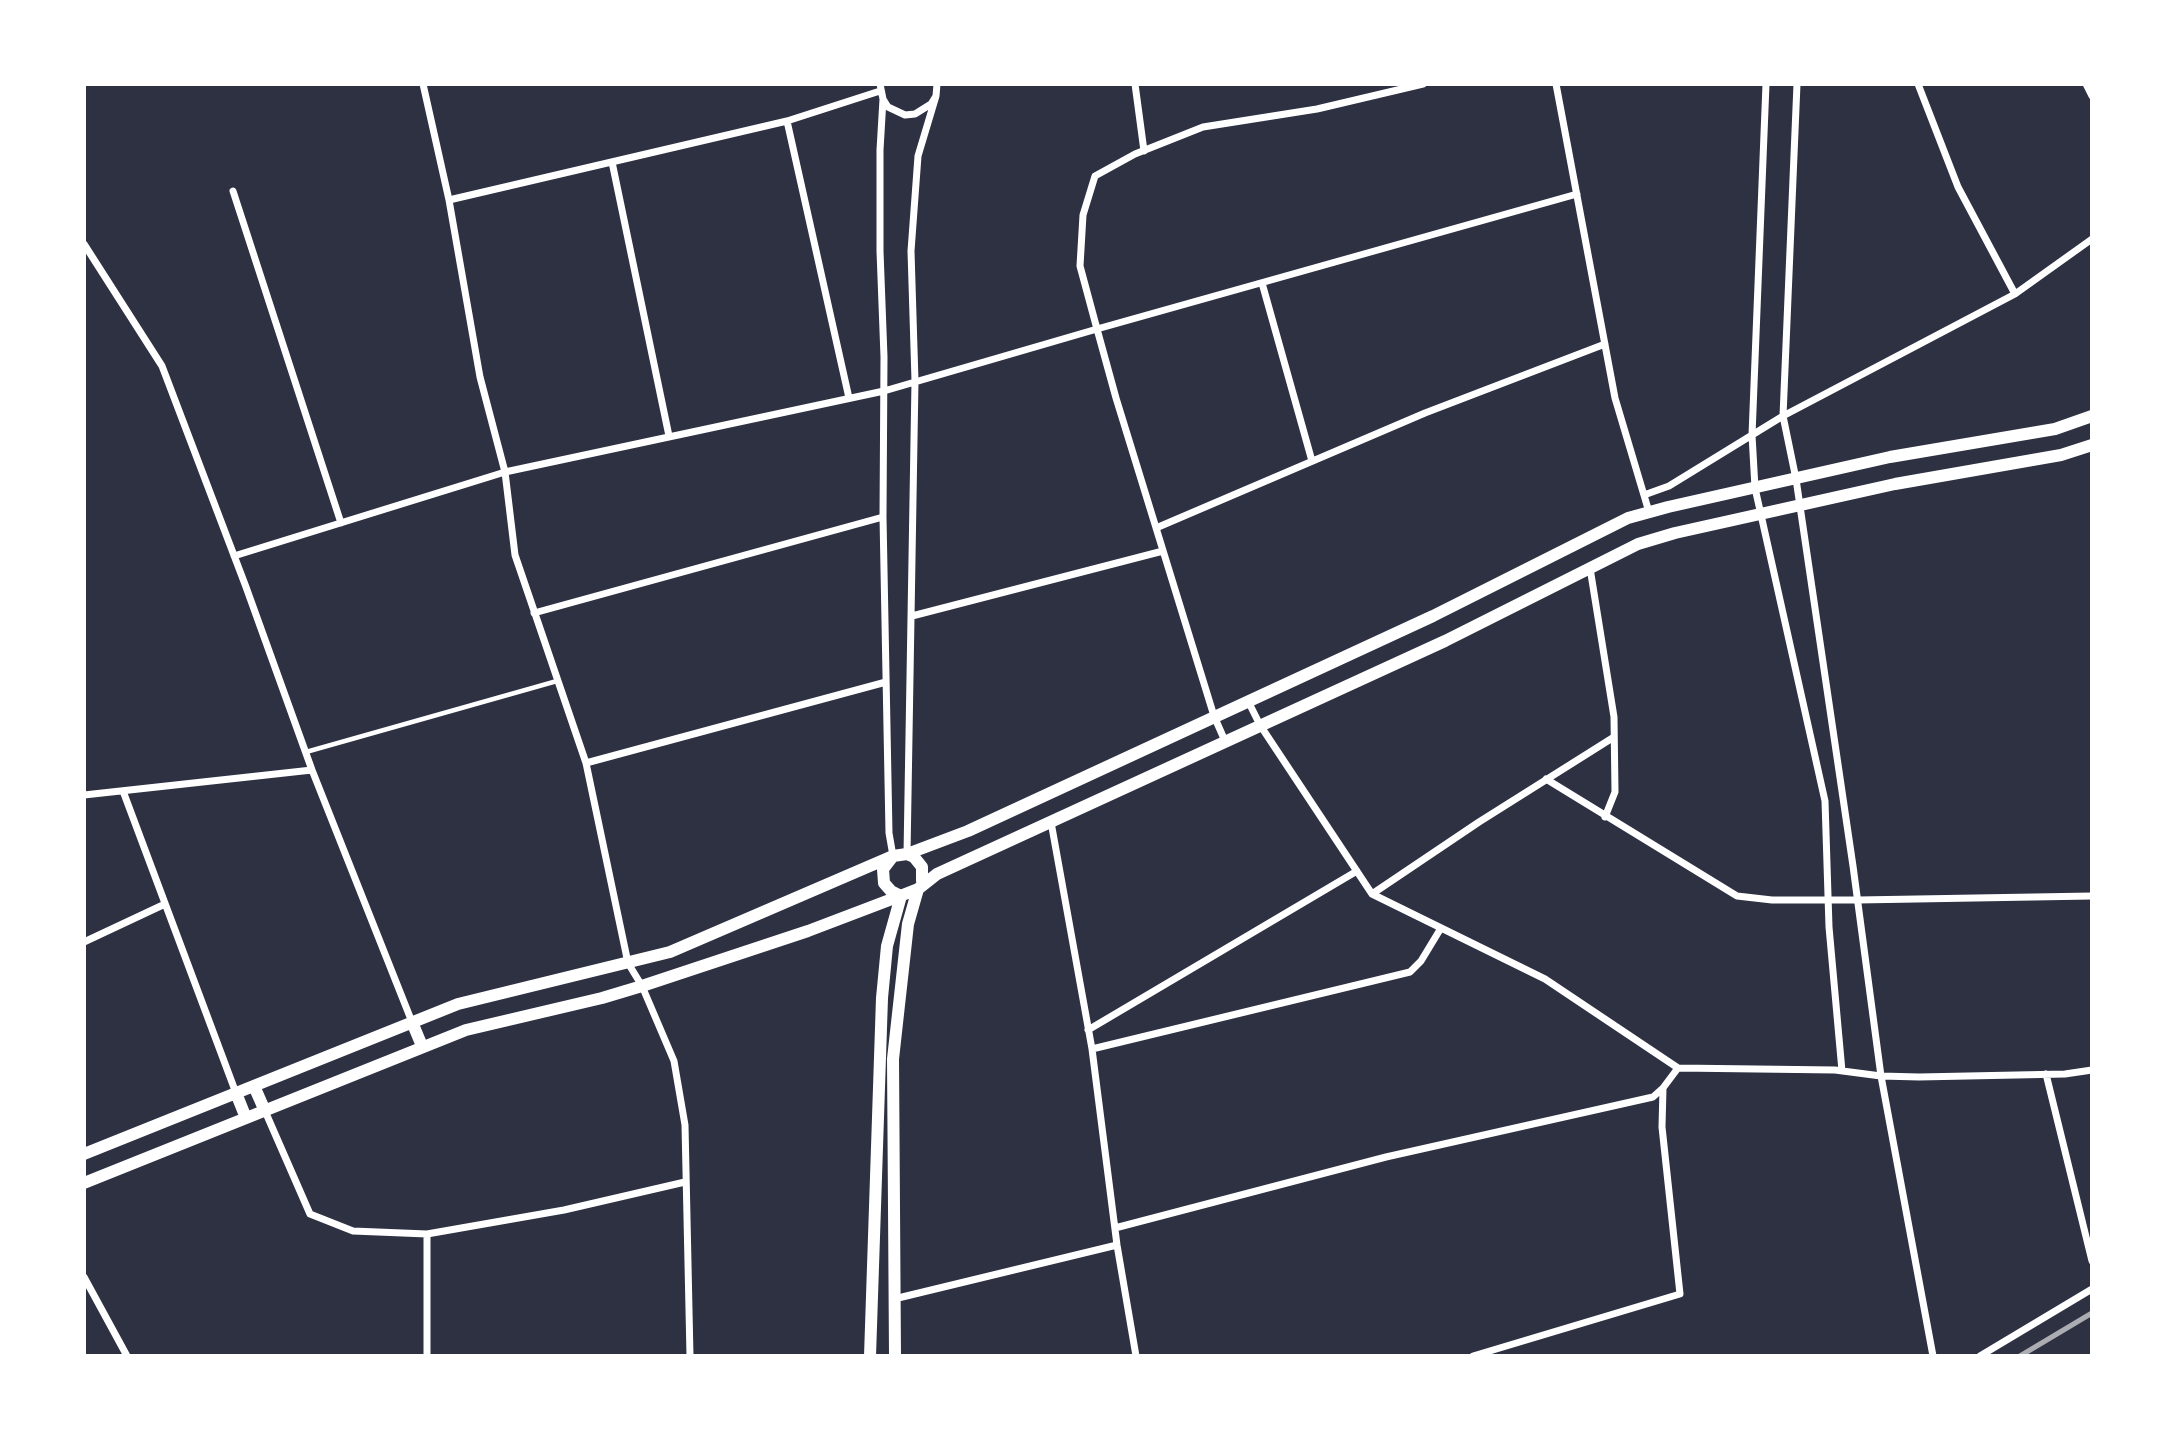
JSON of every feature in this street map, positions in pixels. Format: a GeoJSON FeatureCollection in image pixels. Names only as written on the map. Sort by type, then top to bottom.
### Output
{"type":"FeatureCollection","features":[{"type":"Feature","properties":{"kind":"main road"},"geometry":{"type":"LineString","coordinates":[[84,1154],[458,1004],[683,947],[893,856],[908,854],[968,831],[1433,616],[1628,518],[1890,457],[2054,429],[2092,416]]}},
{"type":"Feature","properties":{"kind":"main road"},"geometry":{"type":"LineString","coordinates":[[84,1183],[466,1030],[642,986],[808,931],[901,895],[937,874],[1445,641],[1638,544],[1675,533],[1895,484],[2061,455],[2092,445]]}},
{"type":"Feature","properties":{"kind":"main road"},"geometry":{"type":"LineString","coordinates":[[895,1356],[893,1059],[908,924],[920,885],[922,867],[908,854]]}},
{"type":"Feature","properties":{"kind":"main road"},"geometry":{"type":"LineString","coordinates":[[893,856],[886,863],[882,876],[891,891],[901,895]]}},
{"type":"Feature","properties":{"kind":"main road"},"geometry":{"type":"LineString","coordinates":[[870,1356],[882,998],[887,946],[901,895]]}},
{"type":"Feature","properties":{"kind":"main road"},"geometry":{"type":"LineString","coordinates":[[412,1022],[422,1046]]}},
{"type":"Feature","properties":{"kind":"main road"},"geometry":{"type":"LineString","coordinates":[[254,1086],[265,1111]]}},
{"type":"Feature","properties":{"kind":"main road"},"geometry":{"type":"LineString","coordinates":[[236,1093],[246,1118]]}},
{"type":"Feature","properties":{"kind":"street"},"geometry":{"type":"LineString","coordinates":[[423,84],[449,200],[480,377],[505,472],[515,555],[586,763],[628,963],[642,986],[674,1061],[685,1125],[690,1356]]}},
{"type":"Feature","properties":{"kind":"street"},"geometry":{"type":"LineString","coordinates":[[908,854],[915,381],[911,251],[918,156],[937,84]]}},
{"type":"Feature","properties":{"kind":"street"},"geometry":{"type":"LineString","coordinates":[[1135,84],[1144,150]]}},
{"type":"Feature","properties":{"kind":"street"},"geometry":{"type":"LineString","coordinates":[[1225,741],[1214,716],[1097,329],[1080,266],[1083,215],[1095,176],[1144,150],[1203,127],[1317,109],[1423,84]]}},
{"type":"Feature","properties":{"kind":"street"},"geometry":{"type":"LineString","coordinates":[[1556,84],[1615,398],[1649,512]]}},
{"type":"Feature","properties":{"kind":"street"},"geometry":{"type":"LineString","coordinates":[[1766,84],[1752,435],[1755,488],[1825,802],[1828,900],[1842,1071]]}},
{"type":"Feature","properties":{"kind":"street"},"geometry":{"type":"LineString","coordinates":[[1797,84],[1783,416],[1796,479],[1881,1076],[1933,1356]]}},
{"type":"Feature","properties":{"kind":"street"},"geometry":{"type":"LineString","coordinates":[[1918,84],[1958,187],[2015,294]]}},
{"type":"Feature","properties":{"kind":"street"},"geometry":{"type":"LineString","coordinates":[[2086,84],[2092,96]]}},
{"type":"Feature","properties":{"kind":"street"},"geometry":{"type":"LineString","coordinates":[[449,200],[787,121],[881,91]]}},
{"type":"Feature","properties":{"kind":"street"},"geometry":{"type":"LineString","coordinates":[[881,91],[896,113],[915,114],[931,104],[936,96]]}},
{"type":"Feature","properties":{"kind":"street"},"geometry":{"type":"LineString","coordinates":[[881,91],[883,517],[889,833],[893,856]]}},
{"type":"Feature","properties":{"kind":"street"},"geometry":{"type":"LineString","coordinates":[[787,121],[849,398]]}},
{"type":"Feature","properties":{"kind":"street"},"geometry":{"type":"LineString","coordinates":[[612,162],[669,436]]}},
{"type":"Feature","properties":{"kind":"street"},"geometry":{"type":"LineString","coordinates":[[233,191],[341,523]]}},
{"type":"Feature","properties":{"kind":"street"},"geometry":{"type":"LineString","coordinates":[[234,556],[505,472],[884,391],[1577,194]]}},
{"type":"Feature","properties":{"kind":"street"},"geometry":{"type":"LineString","coordinates":[[1644,495],[1669,486],[1783,416],[2015,294],[2092,239]]}},
{"type":"Feature","properties":{"kind":"street"},"geometry":{"type":"LineString","coordinates":[[84,244],[162,366],[312,771],[412,1022]]}},
{"type":"Feature","properties":{"kind":"street"},"geometry":{"type":"LineString","coordinates":[[1262,283],[1312,461]]}},
{"type":"Feature","properties":{"kind":"street"},"geometry":{"type":"LineString","coordinates":[[1156,528],[1425,413],[1605,344]]}},
{"type":"Feature","properties":{"kind":"street"},"geometry":{"type":"LineString","coordinates":[[534,613],[883,517]]}},
{"type":"Feature","properties":{"kind":"street"},"geometry":{"type":"LineString","coordinates":[[912,616],[1163,551]]}},
{"type":"Feature","properties":{"kind":"street"},"geometry":{"type":"LineString","coordinates":[[1590,568],[1614,717],[1615,792],[1605,817]]}},
{"type":"Feature","properties":{"kind":"street"},"geometry":{"type":"LineString","coordinates":[[586,763],[886,682]]}},
{"type":"Feature","properties":{"kind":"street"},"geometry":{"type":"LineString","coordinates":[[1248,700],[1260,725],[1372,894],[1545,979],[1678,1068],[1842,1071],[1881,1076],[2046,1074],[2092,1070]]}},
{"type":"Feature","properties":{"kind":"street"},"geometry":{"type":"LineString","coordinates":[[1372,894],[1614,737]]}},
{"type":"Feature","properties":{"kind":"street"},"geometry":{"type":"LineString","coordinates":[[84,795],[312,771]]}},
{"type":"Feature","properties":{"kind":"street"},"geometry":{"type":"LineString","coordinates":[[1546,779],[1737,895],[1772,900],[2092,896]]}},
{"type":"Feature","properties":{"kind":"street"},"geometry":{"type":"LineString","coordinates":[[123,791],[236,1093]]}},
{"type":"Feature","properties":{"kind":"street"},"geometry":{"type":"LineString","coordinates":[[1051,822],[1092,1049],[1117,1245],[1136,1356]]}},
{"type":"Feature","properties":{"kind":"street"},"geometry":{"type":"LineString","coordinates":[[1088,1030],[1357,871]]}},
{"type":"Feature","properties":{"kind":"street"},"geometry":{"type":"LineString","coordinates":[[84,942],[165,904]]}},
{"type":"Feature","properties":{"kind":"street"},"geometry":{"type":"LineString","coordinates":[[1092,1049],[1410,972],[1422,961],[1441,928]]}},
{"type":"Feature","properties":{"kind":"street"},"geometry":{"type":"LineString","coordinates":[[1115,1228],[1387,1157],[1653,1097],[1664,1088],[1678,1068]]}},
{"type":"Feature","properties":{"kind":"street"},"geometry":{"type":"LineString","coordinates":[[2046,1074],[2092,1261]]}},
{"type":"Feature","properties":{"kind":"street"},"geometry":{"type":"LineString","coordinates":[[1473,1356],[1681,1294],[1662,1127],[1664,1088]]}},
{"type":"Feature","properties":{"kind":"street"},"geometry":{"type":"LineString","coordinates":[[265,1111],[310,1214],[353,1231],[427,1234],[564,1210],[685,1182]]}},
{"type":"Feature","properties":{"kind":"street"},"geometry":{"type":"LineString","coordinates":[[427,1234],[428,1356]]}},
{"type":"Feature","properties":{"kind":"street"},"geometry":{"type":"LineString","coordinates":[[894,1299],[1117,1245]]}},
{"type":"Feature","properties":{"kind":"street"},"geometry":{"type":"LineString","coordinates":[[84,1277],[128,1356]]}},
{"type":"Feature","properties":{"kind":"street"},"geometry":{"type":"LineString","coordinates":[[1980,1356],[2092,1289]]}},
{"type":"Feature","properties":{"kind":"lane"},"geometry":{"type":"LineString","coordinates":[[305,752],[557,681]]}},
{"type":"Feature","properties":{"kind":"railway"},"geometry":{"type":"LineString","coordinates":[[2020,1356],[2092,1313]]}}]}
